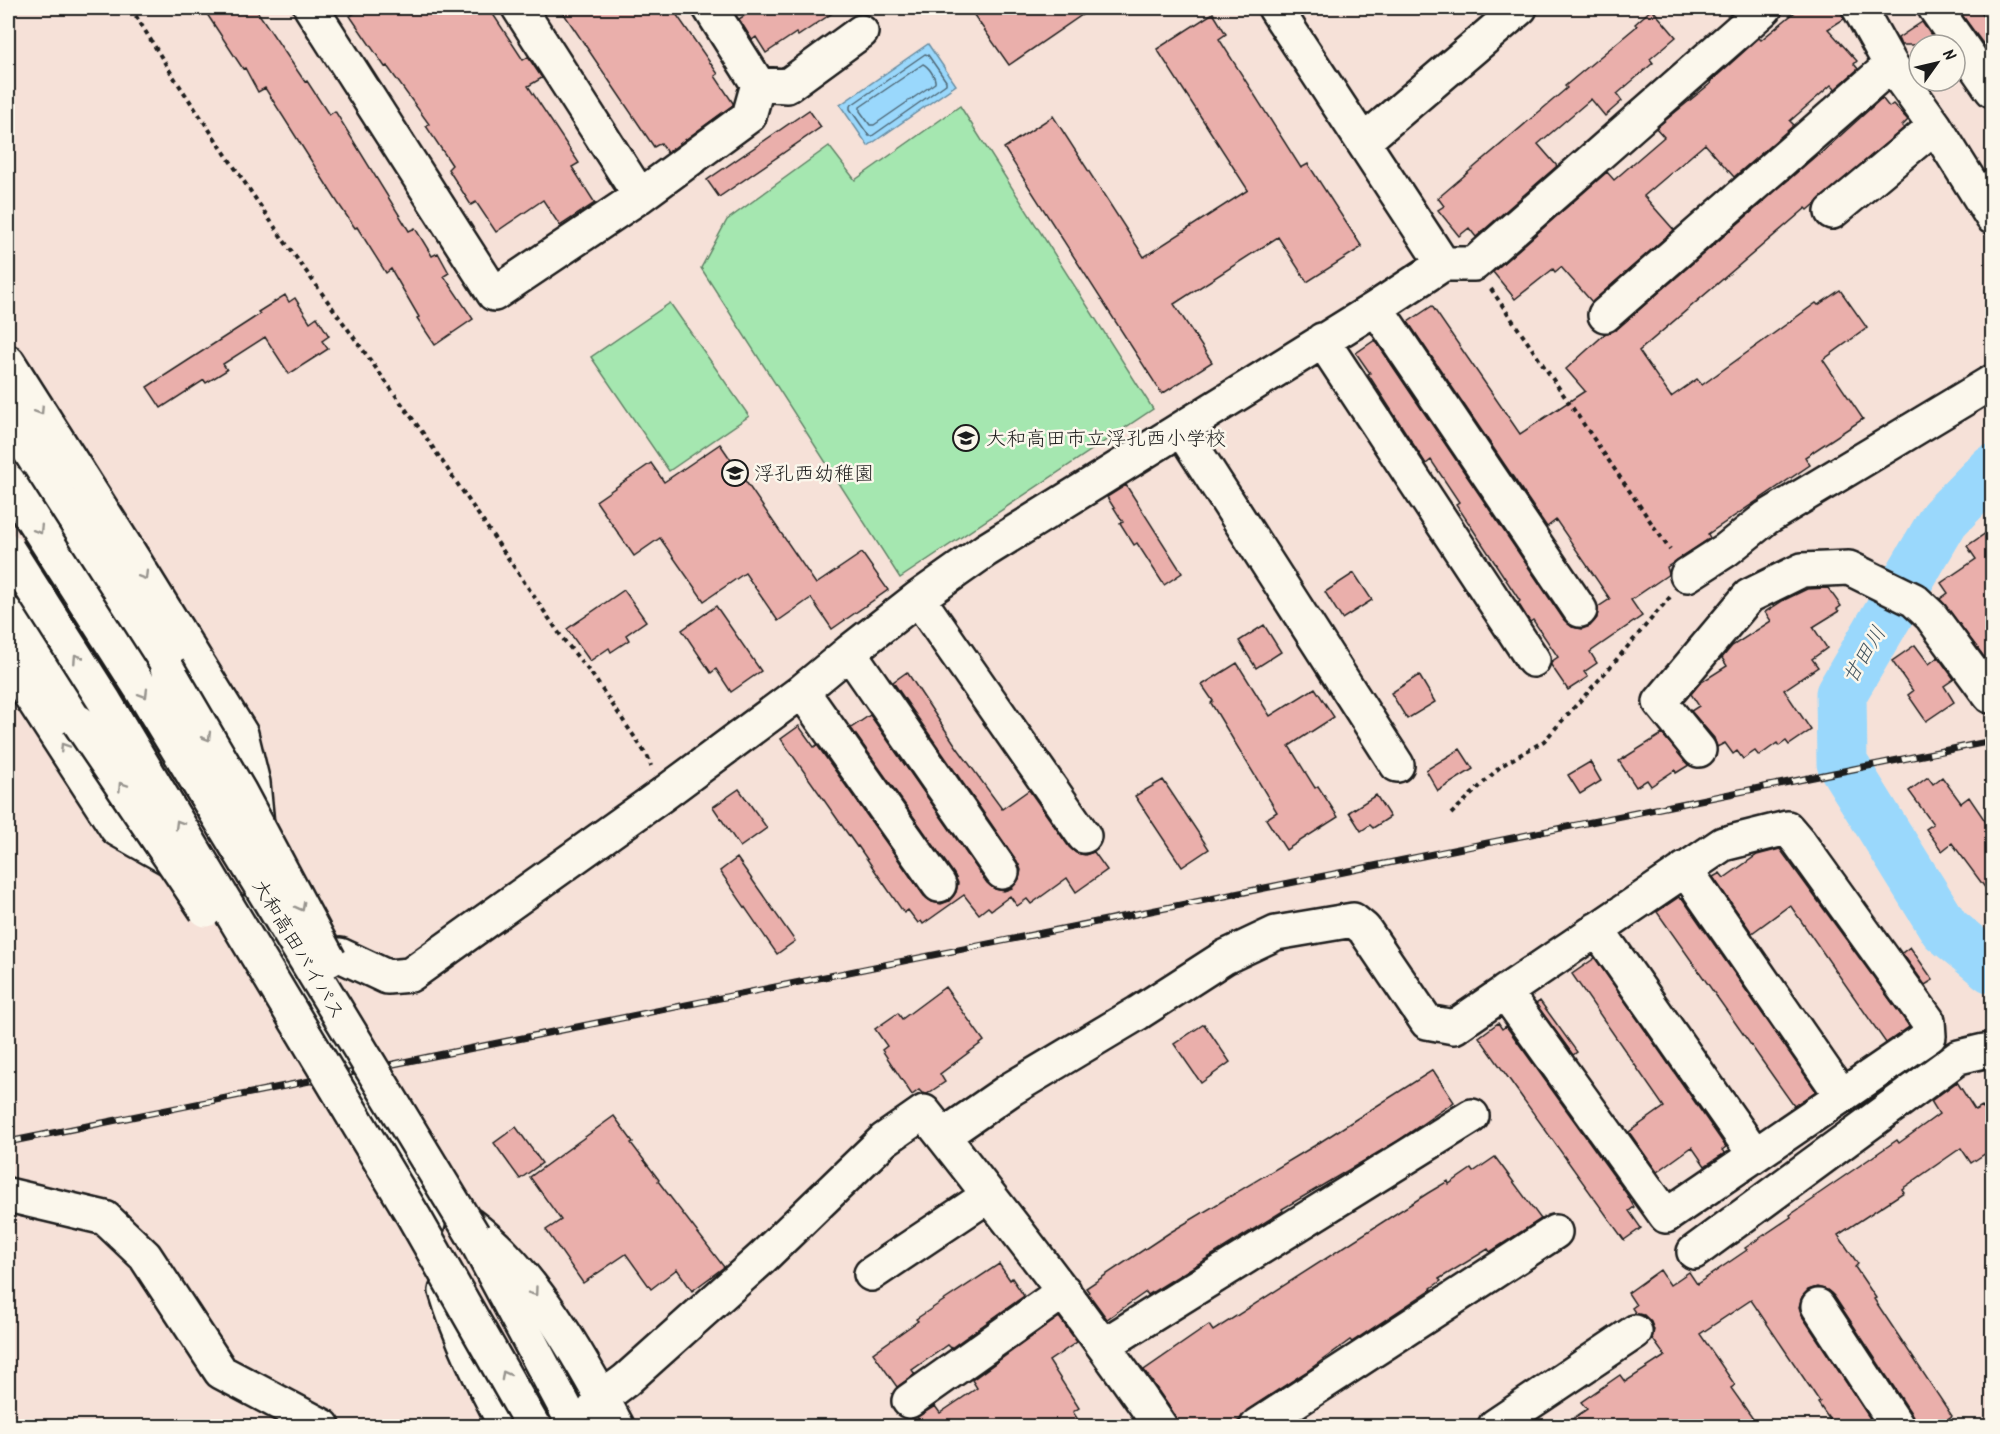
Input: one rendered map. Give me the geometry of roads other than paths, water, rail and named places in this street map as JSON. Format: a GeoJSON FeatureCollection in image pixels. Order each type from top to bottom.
{"type":"FeatureCollection","features":[{"type":"Feature","properties":{"kind":"main road"},"geometry":{"type":"LineString","coordinates":[[311,8],[494,294],[640,196],[749,116],[758,84],[710,8]]}},
{"type":"Feature","properties":{"kind":"main road"},"geometry":{"type":"LineString","coordinates":[[519,8],[640,196]]}},
{"type":"Feature","properties":{"kind":"main road"},"geometry":{"type":"LineString","coordinates":[[1275,8],[1362,142],[1458,264]]}},
{"type":"Feature","properties":{"kind":"main road"},"geometry":{"type":"LineString","coordinates":[[1362,142],[1520,8]]}},
{"type":"Feature","properties":{"kind":"main road"},"geometry":{"type":"LineString","coordinates":[[297,974],[316,960],[340,955],[387,977],[410,975],[662,795],[802,691],[918,598],[986,550],[1322,340],[1458,264],[1765,8]]}},
{"type":"Feature","properties":{"kind":"main road"},"geometry":{"type":"LineString","coordinates":[[1859,8],[1891,65],[1935,126],[1992,217]]}},
{"type":"Feature","properties":{"kind":"main road"},"geometry":{"type":"LineString","coordinates":[[1935,8],[1992,90]]}},
{"type":"Feature","properties":{"kind":"main road"},"geometry":{"type":"LineString","coordinates":[[758,84],[787,86],[861,32]]}},
{"type":"Feature","properties":{"kind":"main road"},"geometry":{"type":"LineString","coordinates":[[1605,315],[1891,65]]}},
{"type":"Feature","properties":{"kind":"main road"},"geometry":{"type":"LineString","coordinates":[[1832,212],[1935,126]]}},
{"type":"Feature","properties":{"kind":"main road"},"geometry":{"type":"LineString","coordinates":[[1376,308],[1580,610]]}},
{"type":"Feature","properties":{"kind":"main road"},"geometry":{"type":"LineString","coordinates":[[1322,340],[1533,660]]}},
{"type":"Feature","properties":{"kind":"main road"},"geometry":{"type":"LineString","coordinates":[[8,362],[241,734],[253,783],[258,839],[270,892],[297,974],[404,1163],[424,1207],[453,1316],[506,1426]]}},
{"type":"Feature","properties":{"kind":"main road"},"geometry":{"type":"LineString","coordinates":[[1688,575],[1726,550],[1766,518],[1992,382]]}},
{"type":"Feature","properties":{"kind":"main road"},"geometry":{"type":"LineString","coordinates":[[8,417],[166,668],[239,791],[473,1235]]}},
{"type":"Feature","properties":{"kind":"main road"},"geometry":{"type":"LineString","coordinates":[[1180,429],[1397,765]]}},
{"type":"Feature","properties":{"kind":"main road","name":"大和高田バイパス"},"geometry":{"type":"LineString","coordinates":[[8,481],[146,697],[473,1235],[575,1426]]}},
{"type":"Feature","properties":{"kind":"main road","name":"大和高田バイパス"},"geometry":{"type":"LineString","coordinates":[[8,550],[111,712],[414,1217],[533,1426]]}},
{"type":"Feature","properties":{"kind":"main road"},"geometry":{"type":"LineString","coordinates":[[1699,750],[1660,702],[1749,596],[1802,570],[1849,568],[1914,600],[1931,616],[1992,696]]}},
{"type":"Feature","properties":{"kind":"main road"},"geometry":{"type":"LineString","coordinates":[[918,598],[1084,836]]}},
{"type":"Feature","properties":{"kind":"main road"},"geometry":{"type":"LineString","coordinates":[[8,614],[414,1217]]}},
{"type":"Feature","properties":{"kind":"main road"},"geometry":{"type":"LineString","coordinates":[[849,652],[1002,872]]}},
{"type":"Feature","properties":{"kind":"main road"},"geometry":{"type":"LineString","coordinates":[[8,661],[117,829],[203,876],[297,974]]}},
{"type":"Feature","properties":{"kind":"main road"},"geometry":{"type":"LineString","coordinates":[[802,691],[939,885]]}},
{"type":"Feature","properties":{"kind":"main road"},"geometry":{"type":"LineString","coordinates":[[943,1136],[1011,1089],[1138,1013],[1225,957],[1276,933],[1353,920],[1364,929],[1427,1022],[1454,1027],[1505,992],[1597,929],[1685,869],[1723,844],[1787,828],[1928,1020],[1929,1036],[1666,1216],[1505,992]]}},
{"type":"Feature","properties":{"kind":"main road"},"geometry":{"type":"LineString","coordinates":[[1685,869],[1842,1096]]}},
{"type":"Feature","properties":{"kind":"main road"},"geometry":{"type":"LineString","coordinates":[[1597,929],[1755,1155]]}},
{"type":"Feature","properties":{"kind":"main road"},"geometry":{"type":"LineString","coordinates":[[1694,1252],[1959,1057],[1990,1052]]}},
{"type":"Feature","properties":{"kind":"main road"},"geometry":{"type":"LineString","coordinates":[[582,1426],[602,1398],[626,1380],[761,1258],[884,1140],[924,1112],[1064,1291],[1160,1426]]}},
{"type":"Feature","properties":{"kind":"main road"},"geometry":{"type":"LineString","coordinates":[[1104,1345],[1472,1116]]}},
{"type":"Feature","properties":{"kind":"main road"},"geometry":{"type":"LineString","coordinates":[[404,1163],[435,1199],[484,1236],[520,1275],[576,1350],[617,1426]]}},
{"type":"Feature","properties":{"kind":"main road"},"geometry":{"type":"LineString","coordinates":[[871,1274],[988,1194]]}},
{"type":"Feature","properties":{"kind":"main road"},"geometry":{"type":"LineString","coordinates":[[8,1195],[105,1218],[145,1256],[221,1372],[323,1426]]}},
{"type":"Feature","properties":{"kind":"main road"},"geometry":{"type":"LineString","coordinates":[[1257,1426],[1556,1232]]}},
{"type":"Feature","properties":{"kind":"main road"},"geometry":{"type":"LineString","coordinates":[[909,1401],[1064,1291]]}},
{"type":"Feature","properties":{"kind":"main road"},"geometry":{"type":"LineString","coordinates":[[1818,1306],[1897,1426]]}},
{"type":"Feature","properties":{"kind":"main road"},"geometry":{"type":"LineString","coordinates":[[1495,1426],[1635,1332]]}},
{"type":"Feature","properties":{"kind":"water"},"geometry":{"type":"Polygon","coordinates":[[[928,44],[956,85],[868,146],[840,105],[928,44]]]}},
{"type":"Feature","properties":{"kind":"waterway","name":"甘田川"},"geometry":{"type":"LineString","coordinates":[[1992,470],[1944,519],[1841,694],[1842,763],[1945,929],[1992,968]]}},
{"type":"Feature","properties":{"kind":"railway"},"geometry":{"type":"LineString","coordinates":[[8,1142],[1992,741]]}},
{"type":"Feature","properties":{"kind":"place","name":"大和高田市立浮孔西小学校"},"geometry":{"type":"Point","coordinates":[966,438]}},
{"type":"Feature","properties":{"kind":"place","name":"浮孔西幼稚園"},"geometry":{"type":"Point","coordinates":[735,473]}}]}
